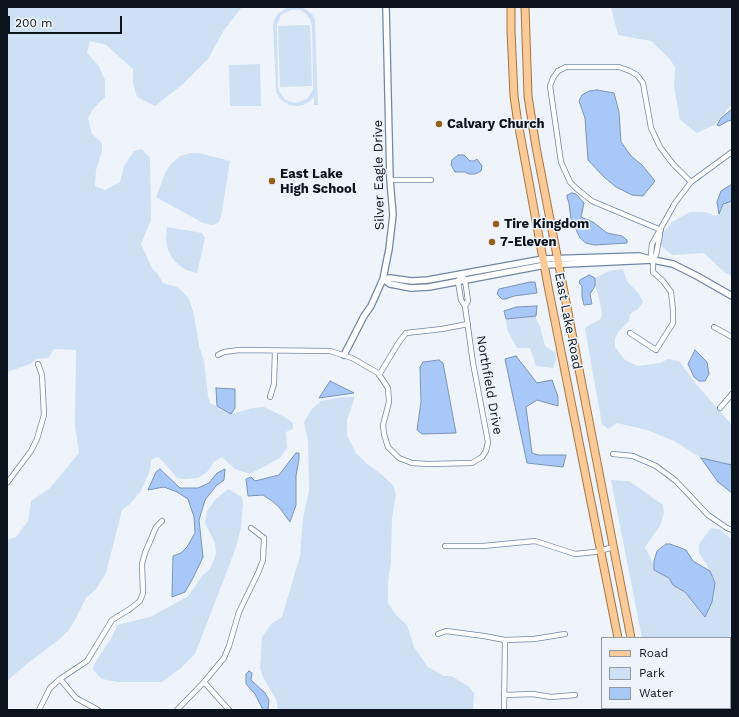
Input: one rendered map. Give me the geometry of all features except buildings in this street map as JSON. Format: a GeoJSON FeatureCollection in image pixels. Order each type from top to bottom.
{"type":"FeatureCollection","features":[{"type":"Feature","properties":{"kind":"main road","name":"East Lake Road"},"geometry":{"type":"LineString","coordinates":[[511,7],[514,96],[544,262],[618,637]]}},
{"type":"Feature","properties":{"kind":"main road","name":"East Lake Road"},"geometry":{"type":"LineString","coordinates":[[525,7],[528,96],[532,122],[631,637]]}},
{"type":"Feature","properties":{"kind":"street","name":"Silver Eagle Drive"},"geometry":{"type":"LineString","coordinates":[[344,355],[364,316],[371,306],[383,279],[389,249],[393,215],[390,180],[386,7]]}},
{"type":"Feature","properties":{"kind":"street"},"geometry":{"type":"LineString","coordinates":[[661,230],[592,202],[570,182],[561,162],[550,86],[558,71],[566,67],[619,67],[637,75],[643,83],[651,128],[660,147],[673,164],[692,182]]}},
{"type":"Feature","properties":{"kind":"street"},"geometry":{"type":"LineString","coordinates":[[630,333],[656,350],[673,323],[674,310],[671,292],[663,281],[653,272],[653,260],[651,254],[652,244],[675,203],[692,182],[732,152]]}},
{"type":"Feature","properties":{"kind":"street"},"geometry":{"type":"LineString","coordinates":[[390,180],[431,180]]}},
{"type":"Feature","properties":{"kind":"street"},"geometry":{"type":"LineString","coordinates":[[383,279],[390,278],[412,281],[428,280],[544,262],[639,256],[673,264],[732,296]]}},
{"type":"Feature","properties":{"kind":"street"},"geometry":{"type":"LineString","coordinates":[[383,279],[390,284],[411,288],[429,288],[544,262]]}},
{"type":"Feature","properties":{"kind":"street"},"geometry":{"type":"LineString","coordinates":[[461,274],[461,281]]}},
{"type":"Feature","properties":{"kind":"street","name":"Northfield Drive"},"geometry":{"type":"LineString","coordinates":[[218,355],[224,352],[238,350],[330,351],[352,358],[379,375],[388,388],[390,402],[383,425],[384,434],[388,447],[399,458],[412,462],[442,464],[472,463],[482,457],[486,451],[488,442],[473,363],[466,306],[461,300],[461,281]]}},
{"type":"Feature","properties":{"kind":"street"},"geometry":{"type":"LineString","coordinates":[[379,375],[406,333],[442,329],[468,324]]}},
{"type":"Feature","properties":{"kind":"street"},"geometry":{"type":"LineString","coordinates":[[714,327],[732,337]]}},
{"type":"Feature","properties":{"kind":"street"},"geometry":{"type":"LineString","coordinates":[[270,397],[274,384],[275,351]]}},
{"type":"Feature","properties":{"kind":"street"},"geometry":{"type":"LineString","coordinates":[[7,483],[31,451],[37,439],[44,415],[42,375],[38,364]]}},
{"type":"Feature","properties":{"kind":"street"},"geometry":{"type":"LineString","coordinates":[[720,408],[732,394]]}},
{"type":"Feature","properties":{"kind":"street"},"geometry":{"type":"LineString","coordinates":[[613,454],[633,456],[648,461],[656,466],[676,480],[708,515],[732,530]]}},
{"type":"Feature","properties":{"kind":"street"},"geometry":{"type":"LineString","coordinates":[[39,710],[50,688],[60,679],[87,661],[112,620],[140,601],[144,593],[142,564],[145,553],[156,527],[162,521]]}},
{"type":"Feature","properties":{"kind":"street"},"geometry":{"type":"LineString","coordinates":[[177,710],[204,682],[224,658],[230,646],[239,612],[258,573],[262,560],[264,538],[251,528]]}},
{"type":"Feature","properties":{"kind":"street"},"geometry":{"type":"LineString","coordinates":[[445,546],[483,546],[535,541],[575,554],[595,552],[614,547]]}},
{"type":"Feature","properties":{"kind":"street"},"geometry":{"type":"LineString","coordinates":[[438,634],[446,631],[505,640],[534,639],[565,634]]}},
{"type":"Feature","properties":{"kind":"street"},"geometry":{"type":"LineString","coordinates":[[504,710],[505,640]]}},
{"type":"Feature","properties":{"kind":"street"},"geometry":{"type":"LineString","coordinates":[[60,679],[76,698],[98,710]]}},
{"type":"Feature","properties":{"kind":"street"},"geometry":{"type":"LineString","coordinates":[[204,682],[229,710]]}},
{"type":"Feature","properties":{"kind":"street"},"geometry":{"type":"LineString","coordinates":[[504,695],[575,695]]}},
{"type":"Feature","properties":{"kind":"green space"},"geometry":{"type":"Polygon","coordinates":[[[7,7],[242,7],[224,30],[208,59],[183,84],[155,106],[137,97],[133,83],[133,69],[106,45],[90,41],[87,53],[99,66],[105,80],[105,97],[93,109],[88,118],[92,134],[102,143],[102,151],[96,170],[95,186],[105,190],[120,182],[124,166],[134,151],[142,149],[150,158],[151,220],[141,244],[153,270],[157,273],[163,283],[177,287],[188,297],[194,314],[199,346],[204,361],[210,403],[231,414],[253,408],[264,407],[285,417],[293,423],[293,429],[286,432],[287,448],[280,458],[250,474],[235,469],[222,457],[214,462],[208,471],[198,478],[177,478],[162,460],[157,457],[151,460],[150,470],[141,491],[131,503],[122,510],[106,573],[96,589],[86,598],[68,631],[7,681],[7,540],[16,537],[28,521],[31,501],[50,488],[79,453],[75,426],[76,350],[54,349],[48,358],[37,359],[30,364],[7,372],[7,7]]]}},
{"type":"Feature","properties":{"kind":"green space"},"geometry":{"type":"Polygon","coordinates":[[[288,7],[304,8],[312,14],[315,20],[318,105],[314,105],[314,97],[303,105],[290,105],[281,100],[276,92],[273,25],[275,18],[279,13],[288,7]],[[291,10],[281,15],[277,25],[279,91],[288,101],[296,103],[307,99],[313,90],[312,27],[310,19],[300,10],[291,10]]]}},
{"type":"Feature","properties":{"kind":"green space"},"geometry":{"type":"Polygon","coordinates":[[[611,7],[732,7],[732,106],[730,106],[714,125],[697,133],[680,120],[674,87],[675,67],[669,58],[651,41],[618,35],[611,7]]]}},
{"type":"Feature","properties":{"kind":"green space"},"geometry":{"type":"Polygon","coordinates":[[[310,25],[312,86],[280,87],[278,26],[310,25]]]}},
{"type":"Feature","properties":{"kind":"green space"},"geometry":{"type":"Polygon","coordinates":[[[260,64],[261,106],[230,106],[229,65],[260,64]]]}},
{"type":"Feature","properties":{"kind":"green space"},"geometry":{"type":"Polygon","coordinates":[[[191,153],[199,153],[230,161],[221,217],[218,223],[212,225],[203,223],[156,197],[166,171],[171,164],[180,156],[191,153]]]}},
{"type":"Feature","properties":{"kind":"green space"},"geometry":{"type":"Polygon","coordinates":[[[732,201],[732,276],[724,272],[704,253],[672,255],[660,245],[662,234],[672,222],[690,212],[705,212],[716,216],[723,204],[732,201]]]}},
{"type":"Feature","properties":{"kind":"green space"},"geometry":{"type":"Polygon","coordinates":[[[167,227],[202,233],[205,238],[197,273],[186,270],[172,258],[168,250],[166,240],[167,227]]]}},
{"type":"Feature","properties":{"kind":"green space"},"geometry":{"type":"Polygon","coordinates":[[[623,269],[627,281],[639,294],[643,302],[638,309],[630,314],[629,321],[619,331],[615,338],[615,347],[625,360],[638,366],[660,363],[668,359],[679,361],[696,384],[732,425],[732,465],[701,458],[674,441],[647,430],[617,423],[608,429],[602,424],[585,329],[589,325],[600,320],[602,314],[595,285],[595,278],[609,271],[623,269]]]}},
{"type":"Feature","properties":{"kind":"green space"},"geometry":{"type":"Polygon","coordinates":[[[536,316],[545,346],[556,353],[556,360],[553,368],[536,366],[530,348],[517,348],[507,330],[506,319],[536,316]]]}},
{"type":"Feature","properties":{"kind":"green space"},"geometry":{"type":"Polygon","coordinates":[[[342,397],[355,397],[347,420],[347,435],[356,453],[393,485],[396,494],[392,518],[388,603],[396,615],[407,625],[414,647],[428,667],[444,676],[451,676],[468,686],[474,693],[473,710],[278,710],[276,699],[264,679],[260,668],[262,637],[271,624],[282,617],[300,556],[303,518],[309,491],[308,441],[304,422],[312,409],[321,401],[342,397]]]}},
{"type":"Feature","properties":{"kind":"green space"},"geometry":{"type":"Polygon","coordinates":[[[611,480],[629,481],[663,505],[664,513],[660,526],[645,547],[654,565],[654,570],[669,578],[673,585],[685,592],[695,603],[701,614],[715,583],[707,565],[699,553],[699,544],[711,528],[720,529],[732,540],[732,677],[731,637],[642,637],[611,480]]]}},
{"type":"Feature","properties":{"kind":"green space"},"geometry":{"type":"Polygon","coordinates":[[[228,489],[242,497],[243,504],[241,528],[235,550],[195,654],[181,668],[162,682],[117,682],[102,679],[93,670],[94,664],[112,637],[117,625],[150,617],[187,597],[202,576],[210,569],[216,554],[215,543],[205,523],[207,511],[216,499],[228,489]]]}},
{"type":"Feature","properties":{"kind":"water"},"geometry":{"type":"Polygon","coordinates":[[[597,90],[614,93],[619,112],[621,142],[631,156],[642,165],[655,181],[643,196],[632,195],[616,187],[588,160],[585,118],[579,101],[582,95],[589,91],[597,90]]]}},
{"type":"Feature","properties":{"kind":"water"},"geometry":{"type":"Polygon","coordinates":[[[732,109],[732,120],[719,126],[717,125],[721,118],[732,109]]]}},
{"type":"Feature","properties":{"kind":"water"},"geometry":{"type":"Polygon","coordinates":[[[458,155],[464,155],[470,161],[477,159],[482,166],[481,171],[475,174],[455,172],[451,165],[452,160],[458,155]]]}},
{"type":"Feature","properties":{"kind":"water"},"geometry":{"type":"Polygon","coordinates":[[[732,184],[732,201],[723,204],[719,214],[717,202],[721,191],[732,184]]]}},
{"type":"Feature","properties":{"kind":"water"},"geometry":{"type":"Polygon","coordinates":[[[572,193],[576,194],[584,203],[581,217],[593,222],[607,233],[622,236],[627,240],[627,243],[594,245],[586,243],[580,238],[571,219],[567,197],[567,195],[572,193]]]}},
{"type":"Feature","properties":{"kind":"water"},"geometry":{"type":"Polygon","coordinates":[[[589,275],[595,278],[595,286],[590,294],[592,304],[584,305],[582,286],[579,283],[580,280],[589,275]]]}},
{"type":"Feature","properties":{"kind":"water"},"geometry":{"type":"Polygon","coordinates":[[[535,282],[537,293],[514,296],[506,299],[502,299],[497,294],[499,289],[535,282]]]}},
{"type":"Feature","properties":{"kind":"water"},"geometry":{"type":"Polygon","coordinates":[[[537,306],[536,316],[506,319],[504,311],[516,307],[537,306]]]}},
{"type":"Feature","properties":{"kind":"water"},"geometry":{"type":"Polygon","coordinates":[[[695,350],[707,362],[709,374],[705,381],[699,381],[694,377],[688,364],[695,350]]]}},
{"type":"Feature","properties":{"kind":"water"},"geometry":{"type":"Polygon","coordinates":[[[516,356],[537,383],[552,380],[558,397],[558,406],[537,400],[526,407],[532,453],[538,455],[566,455],[563,467],[527,463],[505,359],[516,356]]]}},
{"type":"Feature","properties":{"kind":"water"},"geometry":{"type":"Polygon","coordinates":[[[439,360],[443,363],[456,433],[422,434],[417,430],[421,402],[420,367],[423,362],[439,360]]]}},
{"type":"Feature","properties":{"kind":"water"},"geometry":{"type":"Polygon","coordinates":[[[330,381],[354,393],[319,398],[330,381]]]}},
{"type":"Feature","properties":{"kind":"water"},"geometry":{"type":"Polygon","coordinates":[[[216,388],[235,389],[235,408],[231,414],[217,406],[216,388]]]}},
{"type":"Feature","properties":{"kind":"water"},"geometry":{"type":"Polygon","coordinates":[[[296,453],[299,453],[299,459],[296,476],[296,505],[290,522],[279,507],[263,495],[248,496],[246,479],[251,477],[255,481],[279,475],[296,453]]]}},
{"type":"Feature","properties":{"kind":"water"},"geometry":{"type":"Polygon","coordinates":[[[701,458],[732,465],[732,493],[718,482],[701,458]]]}},
{"type":"Feature","properties":{"kind":"water"},"geometry":{"type":"Polygon","coordinates":[[[160,469],[180,488],[198,488],[209,483],[217,473],[225,469],[224,480],[216,486],[205,500],[199,520],[203,557],[185,592],[172,597],[173,556],[181,553],[187,547],[195,533],[194,517],[188,499],[177,492],[164,487],[148,490],[156,472],[160,469]]]}},
{"type":"Feature","properties":{"kind":"water"},"geometry":{"type":"Polygon","coordinates":[[[666,544],[686,550],[693,561],[710,571],[715,583],[712,602],[705,617],[685,592],[673,585],[669,578],[654,570],[654,561],[657,551],[666,544]]]}},
{"type":"Feature","properties":{"kind":"water"},"geometry":{"type":"Polygon","coordinates":[[[249,671],[252,673],[251,680],[265,693],[269,700],[268,710],[263,710],[255,694],[246,684],[246,674],[249,671]]]}},
{"type":"Feature","properties":{"kind":"place","name":"Calvary Church"},"geometry":{"type":"Point","coordinates":[439,124]}},
{"type":"Feature","properties":{"kind":"place","name":"East Lake High School"},"geometry":{"type":"Point","coordinates":[272,181]}},
{"type":"Feature","properties":{"kind":"place","name":"Tire Kingdom"},"geometry":{"type":"Point","coordinates":[496,224]}},
{"type":"Feature","properties":{"kind":"place","name":"7-Eleven"},"geometry":{"type":"Point","coordinates":[492,242]}}]}
